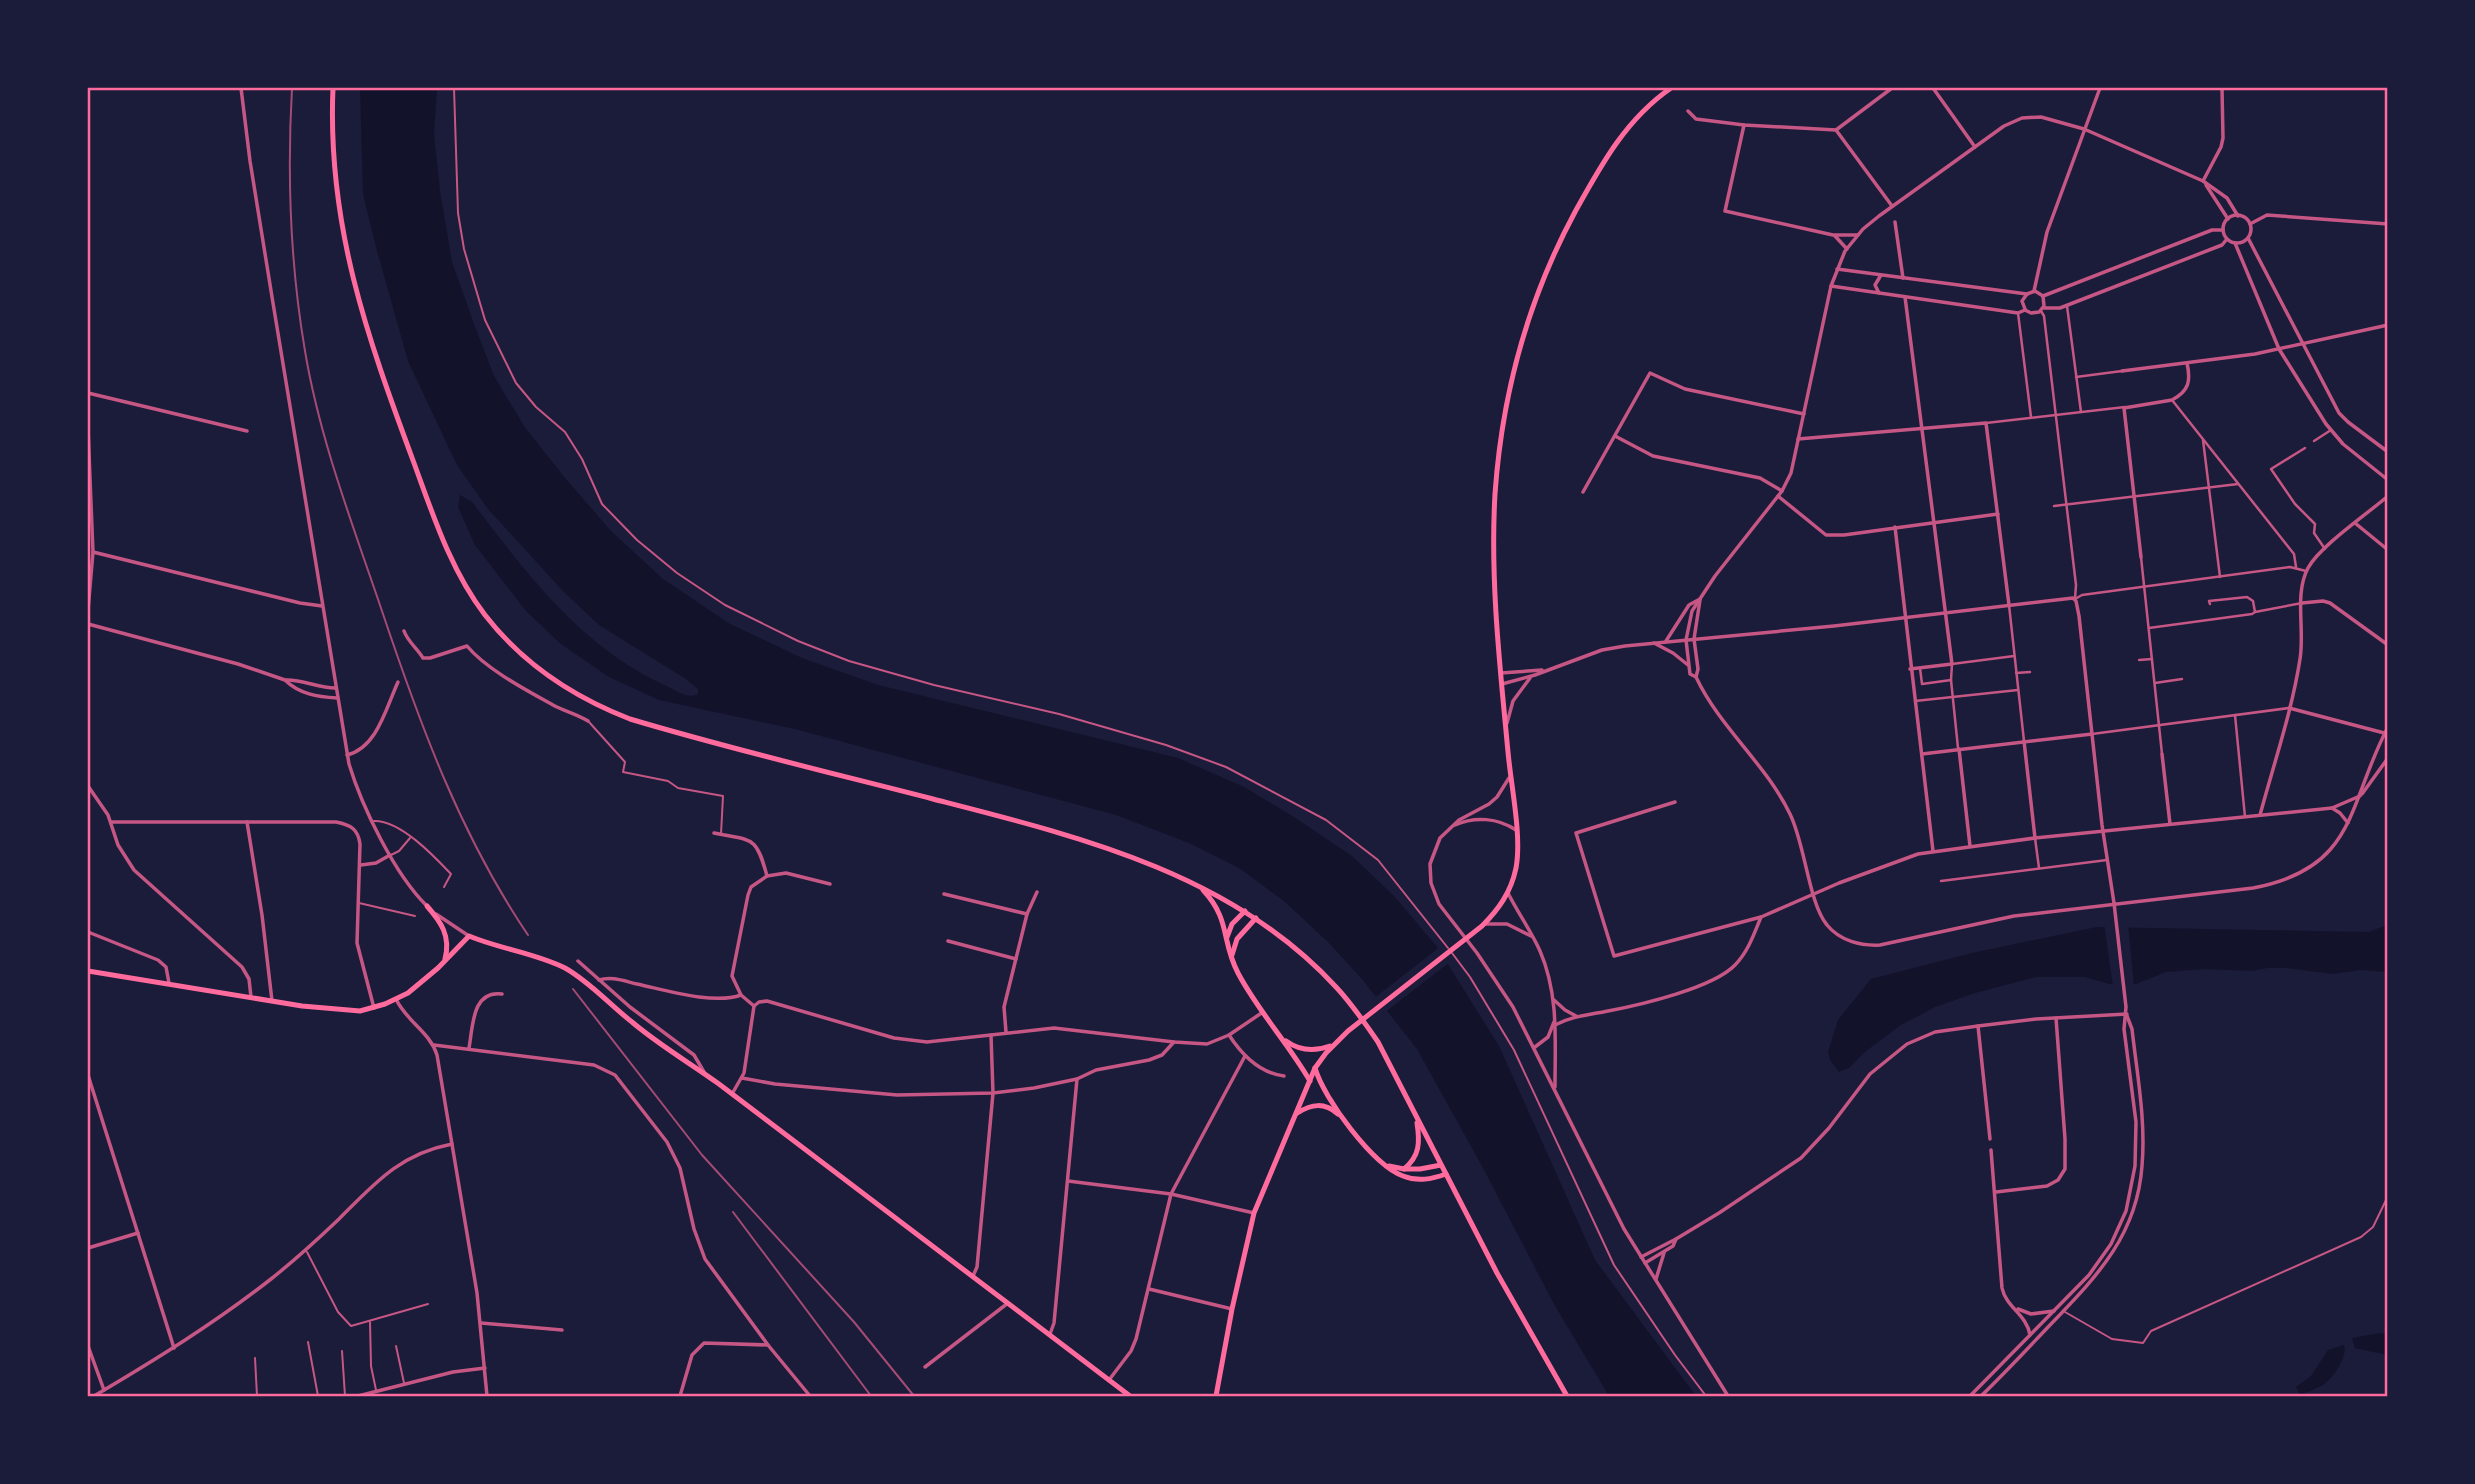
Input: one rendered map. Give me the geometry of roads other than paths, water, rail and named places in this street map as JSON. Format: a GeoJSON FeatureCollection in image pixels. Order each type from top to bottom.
{"type":"FeatureCollection","features":[{"type":"Feature","properties":{"kind":"main road"},"geometry":{"type":"LineString","coordinates":[[333,88],[333,164],[341,226],[353,282],[373,351],[430,506],[458,572],[483,613],[521,655],[575,694],[630,719],[1060,832],[1135,858],[1199,885],[1256,918],[1318,968],[1353,1007],[1378,1042],[1497,1273],[1567,1396]]}},
{"type":"Feature","properties":{"kind":"main road"},"geometry":{"type":"LineString","coordinates":[[1216,1396],[1254,1213],[1315,1068],[1348,1031],[1483,925],[1494,915],[1508,893],[1517,863],[1516,830],[1493,560],[1495,493],[1503,424],[1514,364],[1534,300],[1551,259],[1594,178],[1628,127],[1656,98],[1671,88]]}},
{"type":"Feature","properties":{"kind":"main road"},"geometry":{"type":"LineString","coordinates":[[1199,885],[1219,911],[1231,958],[1244,984],[1310,1081]]}},
{"type":"Feature","properties":{"kind":"main road"},"geometry":{"type":"LineString","coordinates":[[427,906],[445,931],[447,941],[443,963]]}},
{"type":"Feature","properties":{"kind":"main road"},"geometry":{"type":"LineString","coordinates":[[1227,939],[1229,929],[1245,911]]}},
{"type":"Feature","properties":{"kind":"main road"},"geometry":{"type":"LineString","coordinates":[[1231,958],[1237,939],[1256,918]]}},
{"type":"Feature","properties":{"kind":"main road"},"geometry":{"type":"LineString","coordinates":[[88,971],[272,1002],[355,1011],[374,1008],[397,999],[418,986],[468,936],[552,962],[582,979],[644,1032],[732,1094],[1130,1396]]}},
{"type":"Feature","properties":{"kind":"main road"},"geometry":{"type":"LineString","coordinates":[[1283,1038],[1293,1046],[1307,1050],[1333,1046]]}},
{"type":"Feature","properties":{"kind":"main road"},"geometry":{"type":"LineString","coordinates":[[1315,1068],[1323,1087],[1343,1118],[1385,1165],[1405,1177],[1418,1180],[1446,1174]]}},
{"type":"Feature","properties":{"kind":"main road"},"geometry":{"type":"LineString","coordinates":[[1297,1112],[1318,1105],[1331,1108],[1343,1118]]}},
{"type":"Feature","properties":{"kind":"main road"},"geometry":{"type":"LineString","coordinates":[[1404,1169],[1416,1157],[1419,1148],[1416,1116]]}},
{"type":"Feature","properties":{"kind":"main road"},"geometry":{"type":"LineString","coordinates":[[1385,1165],[1420,1169],[1441,1165]]}},
{"type":"Feature","properties":{"kind":"street"},"geometry":{"type":"LineString","coordinates":[[241,88],[250,161],[347,755],[358,791],[405,880],[427,906],[468,936]]}},
{"type":"Feature","properties":{"kind":"street"},"geometry":{"type":"LineString","coordinates":[[1688,111],[1696,119],[1744,125],[1836,130],[1892,88]]}},
{"type":"Feature","properties":{"kind":"street"},"geometry":{"type":"LineString","coordinates":[[1933,88],[1975,147]]}},
{"type":"Feature","properties":{"kind":"street"},"geometry":{"type":"LineString","coordinates":[[2034,291],[2047,232],[2100,88]]}},
{"type":"Feature","properties":{"kind":"street"},"geometry":{"type":"LineString","coordinates":[[2203,181],[2224,138],[2222,88]]}},
{"type":"Feature","properties":{"kind":"street"},"geometry":{"type":"LineString","coordinates":[[2388,452],[2339,413],[2305,343],[2248,238],[2250,224],[2238,216],[2227,198],[2203,181],[2084,129],[2058,120],[2028,117],[2011,121],[1892,206],[1858,234],[1847,249],[1831,286],[1791,473],[1782,491],[1692,611],[1686,640],[1690,674],[1696,677],[1722,720],[1777,789],[1788,810],[1798,832],[1817,908],[1825,924],[1836,934],[1867,946],[2014,916],[2253,888],[2285,881],[2304,872],[2328,853],[2348,823],[2388,727]]}},
{"type":"Feature","properties":{"kind":"street"},"geometry":{"type":"LineString","coordinates":[[1744,125],[1725,211],[1833,235],[1858,234]]}},
{"type":"Feature","properties":{"kind":"street"},"geometry":{"type":"LineString","coordinates":[[1836,130],[1892,206]]}},
{"type":"Feature","properties":{"kind":"street"},"geometry":{"type":"LineString","coordinates":[[2203,181],[2212,190],[2228,219]]}},
{"type":"Feature","properties":{"kind":"street"},"geometry":{"type":"LineString","coordinates":[[2250,224],[2267,215],[2388,224]]}},
{"type":"Feature","properties":{"kind":"street"},"geometry":{"type":"LineString","coordinates":[[2238,216],[2228,219],[2223,229],[2227,239],[2235,243],[2248,238]]}},
{"type":"Feature","properties":{"kind":"street"},"geometry":{"type":"LineString","coordinates":[[1895,222],[1903,278]]}},
{"type":"Feature","properties":{"kind":"street"},"geometry":{"type":"LineString","coordinates":[[2043,296],[2216,229],[2223,229]]}},
{"type":"Feature","properties":{"kind":"street"},"geometry":{"type":"LineString","coordinates":[[1833,235],[1847,249]]}},
{"type":"Feature","properties":{"kind":"street"},"geometry":{"type":"LineString","coordinates":[[2027,294],[2022,301],[2025,310],[2033,314],[2042,309],[2052,310],[2067,306],[2222,245],[2227,239]]}},
{"type":"Feature","properties":{"kind":"street"},"geometry":{"type":"LineString","coordinates":[[2235,243],[2279,349],[2331,430],[2343,444],[2388,480]]}},
{"type":"Feature","properties":{"kind":"street"},"geometry":{"type":"LineString","coordinates":[[1837,269],[2027,294],[2034,291]]}},
{"type":"Feature","properties":{"kind":"street"},"geometry":{"type":"LineString","coordinates":[[1879,293],[1876,281],[1881,275]]}},
{"type":"Feature","properties":{"kind":"street"},"geometry":{"type":"LineString","coordinates":[[1831,286],[2018,313],[2025,310]]}},
{"type":"Feature","properties":{"kind":"street"},"geometry":{"type":"LineString","coordinates":[[2034,291],[2043,296]]}},
{"type":"Feature","properties":{"kind":"street"},"geometry":{"type":"LineString","coordinates":[[1981,1396],[2109,1260],[2126,1230],[2139,1192],[2143,1167],[2143,1122],[2103,831],[2075,599],[2077,590],[2067,504],[2042,309],[2043,296]]}},
{"type":"Feature","properties":{"kind":"street"},"geometry":{"type":"LineString","coordinates":[[1905,297],[1947,612],[1951,680],[1970,846]]}},
{"type":"Feature","properties":{"kind":"street"},"geometry":{"type":"LineString","coordinates":[[2067,306],[2081,412]]}},
{"type":"Feature","properties":{"kind":"street"},"geometry":{"type":"LineString","coordinates":[[2018,313],[2031,417]]}},
{"type":"Feature","properties":{"kind":"street"},"geometry":{"type":"LineString","coordinates":[[2076,377],[2279,349],[2388,325]]}},
{"type":"Feature","properties":{"kind":"street"},"geometry":{"type":"LineString","coordinates":[[1798,439],[1986,423],[2172,400],[2185,391],[2189,383],[2188,363]]}},
{"type":"Feature","properties":{"kind":"street"},"geometry":{"type":"LineString","coordinates":[[1583,492],[1650,373],[1685,389],[1804,414]]}},
{"type":"Feature","properties":{"kind":"street"},"geometry":{"type":"LineString","coordinates":[[88,393],[247,431]]}},
{"type":"Feature","properties":{"kind":"street"},"geometry":{"type":"LineString","coordinates":[[2172,400],[2294,554],[2296,568]]}},
{"type":"Feature","properties":{"kind":"street"},"geometry":{"type":"LineString","coordinates":[[2125,407],[2170,824]]}},
{"type":"Feature","properties":{"kind":"street"},"geometry":{"type":"LineString","coordinates":[[1986,423],[2039,868]]}},
{"type":"Feature","properties":{"kind":"street"},"geometry":{"type":"LineString","coordinates":[[88,428],[90,531],[93,552],[88,610]]}},
{"type":"Feature","properties":{"kind":"street"},"geometry":{"type":"LineString","coordinates":[[2314,441],[2331,430]]}},
{"type":"Feature","properties":{"kind":"street"},"geometry":{"type":"LineString","coordinates":[[1615,436],[1647,454],[1759,478],[1782,491]]}},
{"type":"Feature","properties":{"kind":"street"},"geometry":{"type":"LineString","coordinates":[[2203,440],[2224,583]]}},
{"type":"Feature","properties":{"kind":"street"},"geometry":{"type":"LineString","coordinates":[[2305,448],[2271,468],[2295,504],[2315,524],[2314,533],[2325,549]]}},
{"type":"Feature","properties":{"kind":"street"},"geometry":{"type":"LineString","coordinates":[[2054,506],[2238,484]]}},
{"type":"Feature","properties":{"kind":"street"},"geometry":{"type":"LineString","coordinates":[[1778,496],[1826,535],[1844,535],[1998,514]]}},
{"type":"Feature","properties":{"kind":"street"},"geometry":{"type":"LineString","coordinates":[[2260,815],[2301,656],[2302,586],[2306,571],[2325,549],[2388,496]]}},
{"type":"Feature","properties":{"kind":"street"},"geometry":{"type":"LineString","coordinates":[[2355,523],[2388,550]]}},
{"type":"Feature","properties":{"kind":"street"},"geometry":{"type":"LineString","coordinates":[[1895,527],[1933,851]]}},
{"type":"Feature","properties":{"kind":"street"},"geometry":{"type":"LineString","coordinates":[[93,552],[300,603],[322,606]]}},
{"type":"Feature","properties":{"kind":"street"},"geometry":{"type":"LineString","coordinates":[[2075,599],[2080,595],[2146,586],[2296,568],[2306,571]]}},
{"type":"Feature","properties":{"kind":"street"},"geometry":{"type":"LineString","coordinates":[[1502,684],[1530,677],[1602,650],[1652,642],[1834,626],[2068,597],[2075,599]]}},
{"type":"Feature","properties":{"kind":"street"},"geometry":{"type":"LineString","coordinates":[[2210,604],[2209,601],[2226,598],[2251,598],[2255,612]]}},
{"type":"Feature","properties":{"kind":"street"},"geometry":{"type":"LineString","coordinates":[[1696,677],[1698,669],[1694,639],[1700,599]]}},
{"type":"Feature","properties":{"kind":"street"},"geometry":{"type":"LineString","coordinates":[[1666,641],[1689,605],[1700,599]]}},
{"type":"Feature","properties":{"kind":"street"},"geometry":{"type":"LineString","coordinates":[[2149,628],[2323,601],[2330,603],[2388,645]]}},
{"type":"Feature","properties":{"kind":"street"},"geometry":{"type":"LineString","coordinates":[[88,624],[263,671],[316,697],[337,698]]}},
{"type":"Feature","properties":{"kind":"street"},"geometry":{"type":"LineString","coordinates":[[404,631],[408,641],[417,647],[423,659],[467,646],[475,656],[554,706],[588,721]]}},
{"type":"Feature","properties":{"kind":"street"},"geometry":{"type":"LineString","coordinates":[[1652,642],[1673,653],[1689,666]]}},
{"type":"Feature","properties":{"kind":"street"},"geometry":{"type":"LineString","coordinates":[[1910,669],[2014,656]]}},
{"type":"Feature","properties":{"kind":"street"},"geometry":{"type":"LineString","coordinates":[[2139,660],[2152,659]]}},
{"type":"Feature","properties":{"kind":"street"},"geometry":{"type":"LineString","coordinates":[[1920,667],[1922,684],[1951,680]]}},
{"type":"Feature","properties":{"kind":"street"},"geometry":{"type":"LineString","coordinates":[[1501,673],[1544,670]]}},
{"type":"Feature","properties":{"kind":"street"},"geometry":{"type":"LineString","coordinates":[[2016,673],[2030,672]]}},
{"type":"Feature","properties":{"kind":"street"},"geometry":{"type":"LineString","coordinates":[[1506,728],[1513,701],[1530,677]]}},
{"type":"Feature","properties":{"kind":"street"},"geometry":{"type":"LineString","coordinates":[[285,680],[293,679],[321,688],[336,688]]}},
{"type":"Feature","properties":{"kind":"street"},"geometry":{"type":"LineString","coordinates":[[2155,682],[2182,679]]}},
{"type":"Feature","properties":{"kind":"street"},"geometry":{"type":"LineString","coordinates":[[347,755],[358,752],[370,741],[398,682]]}},
{"type":"Feature","properties":{"kind":"street"},"geometry":{"type":"LineString","coordinates":[[1916,701],[2018,690]]}},
{"type":"Feature","properties":{"kind":"street"},"geometry":{"type":"LineString","coordinates":[[1922,754],[2289,708],[2386,734]]}},
{"type":"Feature","properties":{"kind":"street"},"geometry":{"type":"LineString","coordinates":[[2235,715],[2245,817]]}},
{"type":"Feature","properties":{"kind":"street"},"geometry":{"type":"LineString","coordinates":[[1675,802],[1576,833],[1614,956],[1761,918],[1814,893],[1896,861],[1933,851],[2332,808],[2361,795],[2388,758]]}},
{"type":"Feature","properties":{"kind":"street"},"geometry":{"type":"LineString","coordinates":[[1510,776],[1489,804],[1450,827],[1434,850],[1430,864],[1431,883],[1439,904],[1496,981],[1535,1047],[1603,1191],[1640,1257],[1728,1396]]}},
{"type":"Feature","properties":{"kind":"street"},"geometry":{"type":"LineString","coordinates":[[88,786],[111,822],[118,845],[142,878],[242,967],[249,979],[251,998]]}},
{"type":"Feature","properties":{"kind":"street"},"geometry":{"type":"LineString","coordinates":[[2332,808],[2348,823]]}},
{"type":"Feature","properties":{"kind":"street"},"geometry":{"type":"LineString","coordinates":[[1450,827],[1484,820],[1503,822],[1516,830]]}},
{"type":"Feature","properties":{"kind":"street"},"geometry":{"type":"LineString","coordinates":[[111,822],[348,824],[359,835],[358,943],[374,1008]]}},
{"type":"Feature","properties":{"kind":"street"},"geometry":{"type":"LineString","coordinates":[[247,822],[272,1002]]}},
{"type":"Feature","properties":{"kind":"street"},"geometry":{"type":"LineString","coordinates":[[714,833],[752,841],[758,845],[767,876]]}},
{"type":"Feature","properties":{"kind":"street"},"geometry":{"type":"LineString","coordinates":[[360,865],[376,863],[390,855]]}},
{"type":"Feature","properties":{"kind":"street"},"geometry":{"type":"LineString","coordinates":[[1941,881],[2107,860]]}},
{"type":"Feature","properties":{"kind":"street"},"geometry":{"type":"LineString","coordinates":[[754,1006],[741,995],[732,976],[751,887],[767,876],[786,873],[830,884]]}},
{"type":"Feature","properties":{"kind":"street"},"geometry":{"type":"LineString","coordinates":[[1006,1032],[1004,1007],[1027,914],[1037,892]]}},
{"type":"Feature","properties":{"kind":"street"},"geometry":{"type":"LineString","coordinates":[[1508,893],[1534,938],[1549,977],[1556,1017],[1555,1089]]}},
{"type":"Feature","properties":{"kind":"street"},"geometry":{"type":"LineString","coordinates":[[944,894],[1027,914]]}},
{"type":"Feature","properties":{"kind":"street"},"geometry":{"type":"LineString","coordinates":[[1555,1025],[1576,1016],[1625,1008],[1723,975],[1743,955],[1761,918]]}},
{"type":"Feature","properties":{"kind":"street"},"geometry":{"type":"LineString","coordinates":[[1483,925],[1507,923],[1534,938]]}},
{"type":"Feature","properties":{"kind":"street"},"geometry":{"type":"LineString","coordinates":[[88,932],[158,960],[166,967],[169,983]]}},
{"type":"Feature","properties":{"kind":"street"},"geometry":{"type":"LineString","coordinates":[[948,941],[1016,959]]}},
{"type":"Feature","properties":{"kind":"street"},"geometry":{"type":"LineString","coordinates":[[578,961],[629,1007],[694,1055],[705,1074]]}},
{"type":"Feature","properties":{"kind":"street"},"geometry":{"type":"LineString","coordinates":[[599,980],[615,978],[690,995],[724,998],[741,995]]}},
{"type":"Feature","properties":{"kind":"street"},"geometry":{"type":"LineString","coordinates":[[469,1048],[478,1003],[482,996],[489,993],[502,994]]}},
{"type":"Feature","properties":{"kind":"street"},"geometry":{"type":"LineString","coordinates":[[397,999],[406,1015],[433,1045],[443,1088],[481,1323],[487,1396]]}},
{"type":"Feature","properties":{"kind":"street"},"geometry":{"type":"LineString","coordinates":[[1554,1000],[1564,1010],[1576,1016]]}},
{"type":"Feature","properties":{"kind":"street"},"geometry":{"type":"LineString","coordinates":[[732,1094],[742,1078],[754,1006],[759,1002],[767,1001],[912,1041],[939,1042],[1041,1028],[1207,1044],[1229,1035],[1263,1012]]}},
{"type":"Feature","properties":{"kind":"street"},"geometry":{"type":"LineString","coordinates":[[1640,1257],[1676,1239],[1801,1158],[1829,1128],[1870,1074],[1907,1044],[1936,1032],[1978,1026],[2127,1014]]}},
{"type":"Feature","properties":{"kind":"street"},"geometry":{"type":"LineString","coordinates":[[1970,1396],[2088,1275],[2111,1244],[2126,1211],[2132,1188],[2136,1122],[2124,1029],[2127,1014]]}},
{"type":"Feature","properties":{"kind":"street"},"geometry":{"type":"LineString","coordinates":[[1535,1047],[1548,1037],[1556,1017]]}},
{"type":"Feature","properties":{"kind":"street"},"geometry":{"type":"LineString","coordinates":[[1996,1192],[2048,1186],[2058,1180],[2065,1169],[2056,1018]]}},
{"type":"Feature","properties":{"kind":"street"},"geometry":{"type":"LineString","coordinates":[[1978,1026],[1990,1139]]}},
{"type":"Feature","properties":{"kind":"street"},"geometry":{"type":"LineString","coordinates":[[973,1276],[977,1267],[993,1093],[991,1035]]}},
{"type":"Feature","properties":{"kind":"street"},"geometry":{"type":"LineString","coordinates":[[1229,1035],[1245,1056],[1271,1073],[1284,1076]]}},
{"type":"Feature","properties":{"kind":"street"},"geometry":{"type":"LineString","coordinates":[[742,1078],[775,1084],[897,1095],[993,1093],[1077,1079],[1096,1070],[1149,1060],[1162,1055],[1174,1042]]}},
{"type":"Feature","properties":{"kind":"street"},"geometry":{"type":"LineString","coordinates":[[433,1045],[594,1065],[615,1075],[645,1112],[674,1155],[685,1184],[694,1229],[705,1259],[768,1345],[810,1396]]}},
{"type":"Feature","properties":{"kind":"street"},"geometry":{"type":"LineString","coordinates":[[1109,1380],[1134,1346],[1171,1194],[1245,1056]]}},
{"type":"Feature","properties":{"kind":"street"},"geometry":{"type":"LineString","coordinates":[[88,1075],[174,1348]]}},
{"type":"Feature","properties":{"kind":"street"},"geometry":{"type":"LineString","coordinates":[[1049,1334],[1054,1323],[1077,1079]]}},
{"type":"Feature","properties":{"kind":"street"},"geometry":{"type":"LineString","coordinates":[[94,1396],[229,1311],[306,1249],[389,1170],[425,1151],[452,1144]]}},
{"type":"Feature","properties":{"kind":"street"},"geometry":{"type":"LineString","coordinates":[[1991,1150],[2002,1288],[2007,1299],[2026,1322],[2030,1337]]}},
{"type":"Feature","properties":{"kind":"street"},"geometry":{"type":"LineString","coordinates":[[1068,1181],[1171,1194],[1254,1213]]}},
{"type":"Feature","properties":{"kind":"street"},"geometry":{"type":"LineString","coordinates":[[88,1248],[138,1233]]}},
{"type":"Feature","properties":{"kind":"street"},"geometry":{"type":"LineString","coordinates":[[1645,1264],[1673,1246],[1676,1239]]}},
{"type":"Feature","properties":{"kind":"street"},"geometry":{"type":"LineString","coordinates":[[1656,1281],[1659,1262],[1665,1251]]}},
{"type":"Feature","properties":{"kind":"street"},"geometry":{"type":"LineString","coordinates":[[1149,1289],[1232,1309]]}},
{"type":"Feature","properties":{"kind":"street"},"geometry":{"type":"LineString","coordinates":[[925,1367],[1008,1303]]}},
{"type":"Feature","properties":{"kind":"street"},"geometry":{"type":"LineString","coordinates":[[2016,1309],[2032,1314],[2054,1311]]}},
{"type":"Feature","properties":{"kind":"street"},"geometry":{"type":"LineString","coordinates":[[481,1323],[562,1330]]}},
{"type":"Feature","properties":{"kind":"street"},"geometry":{"type":"LineString","coordinates":[[680,1396],[692,1355],[704,1343],[768,1345]]}},
{"type":"Feature","properties":{"kind":"street"},"geometry":{"type":"LineString","coordinates":[[88,1346],[104,1390]]}},
{"type":"Feature","properties":{"kind":"street"},"geometry":{"type":"LineString","coordinates":[[358,1396],[453,1372],[485,1367]]}},
{"type":"Feature","properties":{"kind":"lane"},"geometry":{"type":"LineString","coordinates":[[454,88],[458,214],[464,249],[485,320],[516,383],[536,407],[565,432],[582,459],[602,504],[637,540],[677,573],[725,605],[798,640],[849,661],[1166,745],[1226,767],[1326,820],[1378,860],[1470,977],[1514,1050],[1614,1265],[1706,1396]]}},
{"type":"Feature","properties":{"kind":"lane"},"geometry":{"type":"LineString","coordinates":[[588,721],[625,762],[623,772],[668,781],[678,788],[723,796],[721,835]]}},
{"type":"Feature","properties":{"kind":"lane"},"geometry":{"type":"LineString","coordinates":[[373,821],[388,823],[411,837],[451,874],[444,887]]}},
{"type":"Feature","properties":{"kind":"lane"},"geometry":{"type":"LineString","coordinates":[[390,855],[399,851],[411,837]]}},
{"type":"Feature","properties":{"kind":"lane"},"geometry":{"type":"LineString","coordinates":[[358,903],[415,916]]}},
{"type":"Feature","properties":{"kind":"lane"},"geometry":{"type":"LineString","coordinates":[[2063,1311],[2112,1339],[2143,1343],[2151,1331],[2361,1237],[2373,1227],[2388,1196]]}},
{"type":"Feature","properties":{"kind":"lane"},"geometry":{"type":"LineString","coordinates":[[306,1249],[346,1324],[354,1326],[428,1304]]}},
{"type":"Feature","properties":{"kind":"lane"},"geometry":{"type":"LineString","coordinates":[[370,1321],[371,1366],[376,1392]]}},
{"type":"Feature","properties":{"kind":"lane"},"geometry":{"type":"LineString","coordinates":[[308,1342],[318,1396]]}},
{"type":"Feature","properties":{"kind":"lane"},"geometry":{"type":"LineString","coordinates":[[396,1346],[404,1384]]}},
{"type":"Feature","properties":{"kind":"lane"},"geometry":{"type":"LineString","coordinates":[[342,1351],[345,1396]]}},
{"type":"Feature","properties":{"kind":"lane"},"geometry":{"type":"LineString","coordinates":[[255,1358],[257,1396]]}},
{"type":"Feature","properties":{"kind":"railway"},"geometry":{"type":"LineString","coordinates":[[292,88],[290,187],[293,252],[305,351],[319,418],[397,656],[428,739],[482,859],[528,935]]}},
{"type":"Feature","properties":{"kind":"railway"},"geometry":{"type":"LineString","coordinates":[[573,989],[702,1155],[854,1322],[914,1396]]}},
{"type":"Feature","properties":{"kind":"railway"},"geometry":{"type":"LineString","coordinates":[[733,1212],[871,1396]]}}]}
